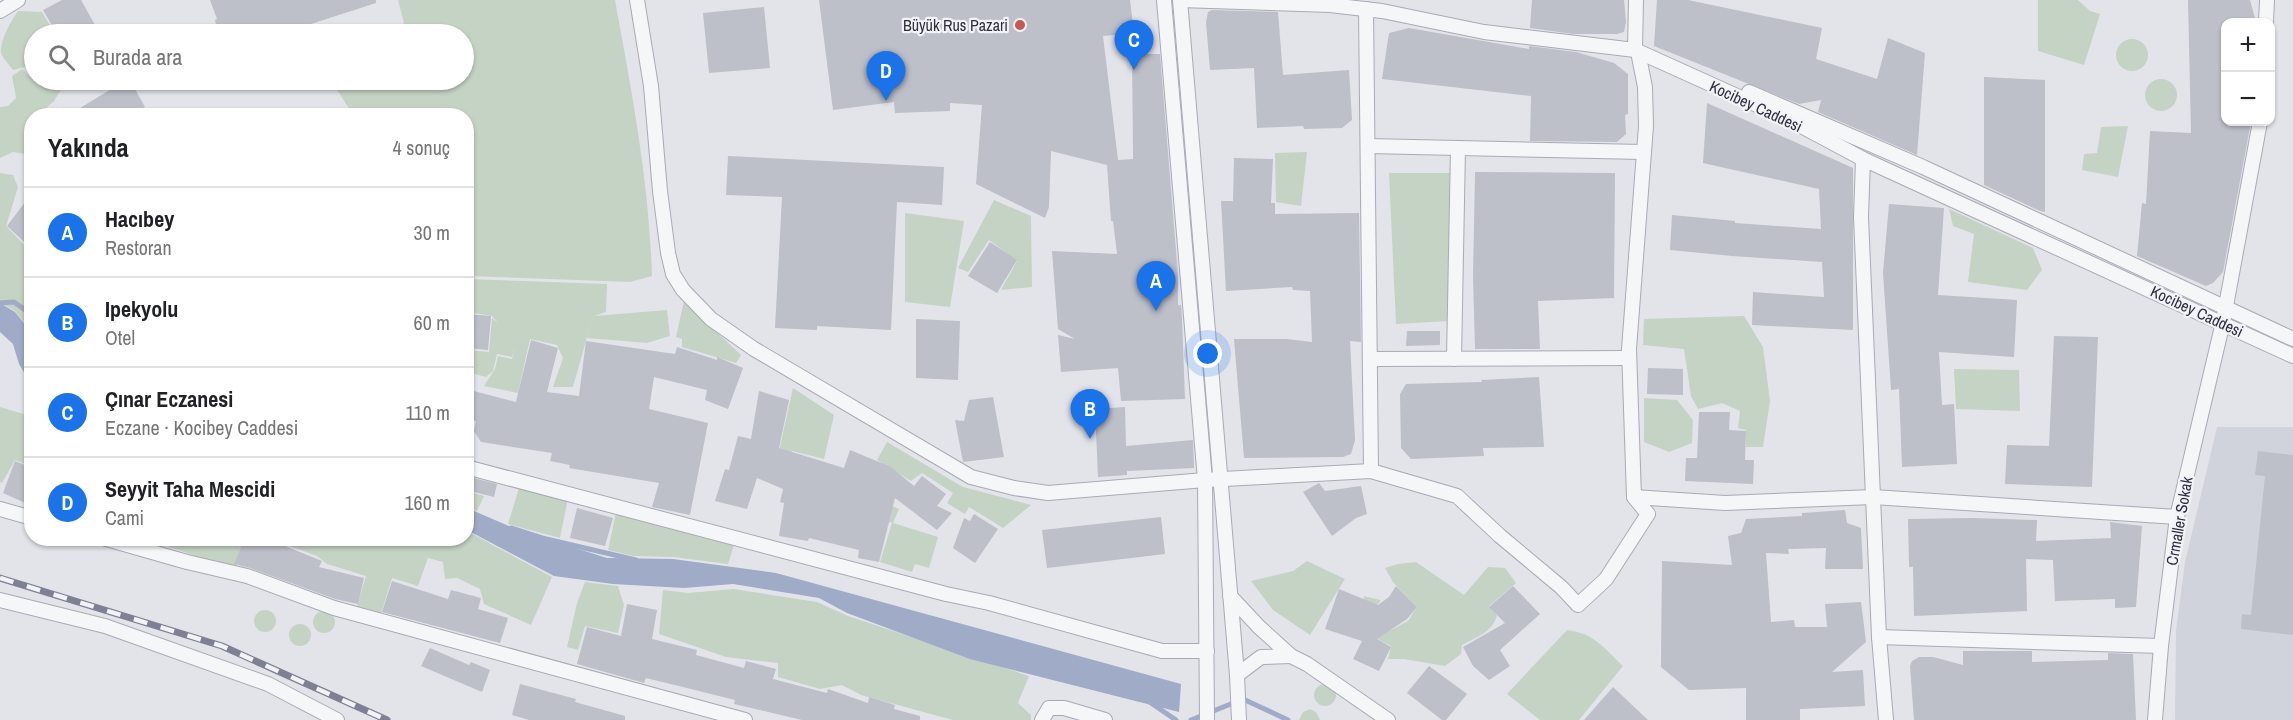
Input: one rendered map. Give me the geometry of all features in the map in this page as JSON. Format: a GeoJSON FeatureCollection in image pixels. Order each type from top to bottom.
{"type":"FeatureCollection","features":[{"type":"Feature","properties":{"kind":"street"},"geometry":{"type":"LineString","coordinates":[[0,11],[18,0]]}},
{"type":"Feature","properties":{"kind":"street"},"geometry":{"type":"LineString","coordinates":[[637,0],[651,86],[660,190],[673,274],[683,290],[711,319],[754,349],[971,477],[1014,488],[1048,493],[1205,480],[1371,471],[1457,496],[1500,537],[1561,587],[1578,605],[1606,579],[1648,514],[1634,497],[1629,358],[1646,126],[1645,87],[1633,47],[1630,0]]}},
{"type":"Feature","properties":{"kind":"street"},"geometry":{"type":"LineString","coordinates":[[1164,0],[1205,480],[1207,720]]}},
{"type":"Feature","properties":{"kind":"street"},"geometry":{"type":"LineString","coordinates":[[1180,0],[1239,720]]}},
{"type":"Feature","properties":{"kind":"street","name":"Kocibey Caddesi"},"geometry":{"type":"LineString","coordinates":[[1180,0],[1365,5],[1633,47],[1923,167],[2293,339]]}},
{"type":"Feature","properties":{"kind":"street"},"geometry":{"type":"LineString","coordinates":[[1633,47],[1636,0]]}},
{"type":"Feature","properties":{"kind":"street"},"geometry":{"type":"LineString","coordinates":[[2266,18],[2267,0]]}},
{"type":"Feature","properties":{"kind":"street"},"geometry":{"type":"LineString","coordinates":[[1365,5],[1371,471]]}},
{"type":"Feature","properties":{"kind":"street","name":"Kocibey Caddesi"},"geometry":{"type":"LineString","coordinates":[[1633,47],[1790,120],[1863,159],[2293,356]]}},
{"type":"Feature","properties":{"kind":"street","name":"Crmaller Sokak"},"geometry":{"type":"LineString","coordinates":[[2155,720],[2161,646],[2177,517],[2223,322],[2259,126]]}},
{"type":"Feature","properties":{"kind":"street"},"geometry":{"type":"LineString","coordinates":[[1368,146],[1643,152]]}},
{"type":"Feature","properties":{"kind":"street"},"geometry":{"type":"LineString","coordinates":[[1454,359],[1458,148]]}},
{"type":"Feature","properties":{"kind":"street"},"geometry":{"type":"LineString","coordinates":[[1863,159],[1861,217],[1879,637],[1886,720]]}},
{"type":"Feature","properties":{"kind":"street"},"geometry":{"type":"LineString","coordinates":[[1370,359],[1629,358]]}},
{"type":"Feature","properties":{"kind":"street"},"geometry":{"type":"LineString","coordinates":[[474,469],[946,594],[989,603],[1162,651],[1208,651]]}},
{"type":"Feature","properties":{"kind":"street"},"geometry":{"type":"LineString","coordinates":[[1634,497],[1725,503],[1873,497],[2177,517]]}},
{"type":"Feature","properties":{"kind":"street"},"geometry":{"type":"LineString","coordinates":[[0,509],[24,516]]}},
{"type":"Feature","properties":{"kind":"street"},"geometry":{"type":"LineString","coordinates":[[132,546],[246,576],[334,608],[745,720]]}},
{"type":"Feature","properties":{"kind":"street"},"geometry":{"type":"LineString","coordinates":[[1230,596],[1259,627],[1292,656],[1388,720]]}},
{"type":"Feature","properties":{"kind":"street"},"geometry":{"type":"LineString","coordinates":[[0,600],[105,626],[268,684],[336,720]]}},
{"type":"Feature","properties":{"kind":"street"},"geometry":{"type":"LineString","coordinates":[[1879,637],[2161,646]]}},
{"type":"Feature","properties":{"kind":"street"},"geometry":{"type":"LineString","coordinates":[[1237,675],[1261,657],[1292,656]]}},
{"type":"Feature","properties":{"kind":"street"},"geometry":{"type":"LineString","coordinates":[[1042,720],[1049,708],[1064,708],[1105,720]]}},
{"type":"Feature","properties":{"kind":"shaded area"},"geometry":{"type":"Polygon","coordinates":[[[2217,427],[2293,427],[2293,720],[2175,720],[2176,630],[2185,562],[2217,427]]]}},
{"type":"Feature","properties":{"kind":"green space"},"geometry":{"type":"Polygon","coordinates":[[[398,0],[615,0],[643,171],[652,276],[630,282],[474,276],[474,108],[349,108],[337,90],[474,90],[474,24],[402,24],[404,23],[398,0]]]}},
{"type":"Feature","properties":{"kind":"green space"},"geometry":{"type":"Polygon","coordinates":[[[2038,0],[2078,0],[2090,11],[2100,14],[2084,65],[2038,51],[2038,0]]]}},
{"type":"Feature","properties":{"kind":"green space"},"geometry":{"type":"Polygon","coordinates":[[[18,11],[42,12],[49,24],[24,24],[24,67],[13,70],[1,53],[2,42],[18,11]]]}},
{"type":"Feature","properties":{"kind":"green space"},"geometry":{"type":"Polygon","coordinates":[[[2132,39],[2143,44],[2148,55],[2143,66],[2132,71],[2121,66],[2116,55],[2121,44],[2132,39]]]}},
{"type":"Feature","properties":{"kind":"green space"},"geometry":{"type":"Polygon","coordinates":[[[22,69],[24,71],[24,90],[61,90],[46,108],[24,108],[24,154],[13,152],[0,158],[0,107],[8,106],[16,98],[12,76],[22,69]]]}},
{"type":"Feature","properties":{"kind":"green space"},"geometry":{"type":"Polygon","coordinates":[[[2161,79],[2172,84],[2177,95],[2172,106],[2161,111],[2150,106],[2145,95],[2150,84],[2161,79]]]}},
{"type":"Feature","properties":{"kind":"green space"},"geometry":{"type":"Polygon","coordinates":[[[2128,126],[2118,177],[2082,170],[2084,154],[2097,153],[2101,127],[2128,126]]]}},
{"type":"Feature","properties":{"kind":"green space"},"geometry":{"type":"Polygon","coordinates":[[[1307,152],[1301,206],[1276,202],[1275,153],[1307,152]]]}},
{"type":"Feature","properties":{"kind":"green space"},"geometry":{"type":"Polygon","coordinates":[[[0,173],[13,175],[18,187],[6,226],[24,245],[24,322],[15,311],[0,302],[0,173]]]}},
{"type":"Feature","properties":{"kind":"green space"},"geometry":{"type":"Polygon","coordinates":[[[1389,173],[1450,173],[1450,321],[1396,324],[1389,173]]]}},
{"type":"Feature","properties":{"kind":"green space"},"geometry":{"type":"Polygon","coordinates":[[[994,200],[1031,216],[1032,287],[1001,290],[1017,261],[989,240],[968,272],[958,268],[994,200]]]}},
{"type":"Feature","properties":{"kind":"green space"},"geometry":{"type":"Polygon","coordinates":[[[1949,209],[2033,248],[2042,270],[2027,290],[1968,282],[1974,234],[1953,226],[1949,209]]]}},
{"type":"Feature","properties":{"kind":"green space"},"geometry":{"type":"Polygon","coordinates":[[[905,213],[964,221],[950,307],[905,302],[905,213]]]}},
{"type":"Feature","properties":{"kind":"green space"},"geometry":{"type":"Polygon","coordinates":[[[474,279],[607,284],[606,312],[594,316],[667,310],[670,336],[647,343],[587,338],[593,316],[573,387],[553,387],[563,358],[557,345],[530,339],[518,393],[484,386],[495,369],[498,356],[512,359],[515,347],[512,357],[497,354],[493,371],[486,377],[474,374],[474,351],[489,352],[492,318],[498,323],[492,316],[474,313],[474,279]]]}},
{"type":"Feature","properties":{"kind":"green space"},"geometry":{"type":"Polygon","coordinates":[[[684,301],[741,355],[736,363],[682,347],[682,339],[676,337],[684,301]]]}},
{"type":"Feature","properties":{"kind":"green space"},"geometry":{"type":"Polygon","coordinates":[[[1744,316],[1763,347],[1770,401],[1763,447],[1746,447],[1746,430],[1738,428],[1740,411],[1722,403],[1698,409],[1691,396],[1684,349],[1643,345],[1644,319],[1744,316]]]}},
{"type":"Feature","properties":{"kind":"green space"},"geometry":{"type":"Polygon","coordinates":[[[1954,369],[2019,370],[2020,411],[1956,409],[1954,369]]]}},
{"type":"Feature","properties":{"kind":"green space"},"geometry":{"type":"Polygon","coordinates":[[[793,388],[834,415],[824,459],[792,451],[786,459],[779,451],[793,388]]]}},
{"type":"Feature","properties":{"kind":"green space"},"geometry":{"type":"Polygon","coordinates":[[[1644,398],[1677,400],[1693,420],[1692,443],[1669,452],[1644,442],[1644,398]]]}},
{"type":"Feature","properties":{"kind":"green space"},"geometry":{"type":"Polygon","coordinates":[[[0,407],[24,414],[24,463],[15,460],[2,483],[0,482],[0,407]]]}},
{"type":"Feature","properties":{"kind":"green space"},"geometry":{"type":"Polygon","coordinates":[[[887,442],[963,487],[1031,505],[1003,528],[969,507],[965,514],[947,503],[953,493],[922,473],[911,481],[877,460],[887,442]]]}},
{"type":"Feature","properties":{"kind":"green space"},"geometry":{"type":"Polygon","coordinates":[[[519,488],[568,498],[560,538],[508,524],[519,488]]]}},
{"type":"Feature","properties":{"kind":"green space"},"geometry":{"type":"Polygon","coordinates":[[[474,493],[484,496],[477,511],[474,510],[474,493]]]}},
{"type":"Feature","properties":{"kind":"green space"},"geometry":{"type":"Polygon","coordinates":[[[871,497],[899,509],[893,523],[938,537],[929,568],[915,564],[912,572],[880,562],[892,523],[864,512],[871,497]]]}},
{"type":"Feature","properties":{"kind":"green space"},"geometry":{"type":"Polygon","coordinates":[[[616,513],[734,545],[728,564],[673,557],[633,556],[608,550],[616,513]]]}},
{"type":"Feature","properties":{"kind":"green space"},"geometry":{"type":"Polygon","coordinates":[[[474,535],[552,577],[531,625],[484,604],[480,589],[457,578],[445,579],[443,562],[428,558],[418,586],[392,578],[379,620],[355,613],[366,576],[327,564],[317,556],[290,546],[474,546],[474,535]]]}},
{"type":"Feature","properties":{"kind":"green space"},"geometry":{"type":"Polygon","coordinates":[[[167,546],[244,546],[235,569],[216,562],[216,560],[215,563],[167,546]]]}},
{"type":"Feature","properties":{"kind":"green space"},"geometry":{"type":"Polygon","coordinates":[[[1307,561],[1345,579],[1310,635],[1273,610],[1251,581],[1293,571],[1307,561]]]}},
{"type":"Feature","properties":{"kind":"green space"},"geometry":{"type":"Polygon","coordinates":[[[1416,562],[1464,595],[1488,567],[1505,568],[1516,583],[1489,606],[1497,615],[1492,625],[1462,645],[1461,654],[1445,666],[1404,659],[1388,659],[1391,646],[1358,629],[1364,596],[1380,600],[1371,610],[1389,631],[1408,621],[1417,607],[1393,582],[1385,568],[1416,562]]]}},
{"type":"Feature","properties":{"kind":"green space"},"geometry":{"type":"Polygon","coordinates":[[[585,582],[618,586],[624,605],[618,633],[585,626],[578,650],[567,647],[577,603],[585,582]]]}},
{"type":"Feature","properties":{"kind":"green space"},"geometry":{"type":"Polygon","coordinates":[[[734,589],[817,602],[848,616],[1029,676],[1018,703],[1031,715],[1031,720],[953,720],[861,695],[842,685],[820,689],[778,677],[778,663],[726,657],[659,634],[663,590],[688,593],[734,589]]]}},
{"type":"Feature","properties":{"kind":"green space"},"geometry":{"type":"Polygon","coordinates":[[[265,610],[273,613],[276,621],[273,629],[265,632],[257,629],[254,621],[257,613],[265,610]]]}},
{"type":"Feature","properties":{"kind":"green space"},"geometry":{"type":"Polygon","coordinates":[[[324,611],[332,614],[335,622],[332,630],[324,633],[316,630],[313,622],[316,614],[324,611]]]}},
{"type":"Feature","properties":{"kind":"green space"},"geometry":{"type":"Polygon","coordinates":[[[300,624],[308,627],[311,635],[308,643],[300,646],[292,643],[289,635],[292,627],[300,624]]]}},
{"type":"Feature","properties":{"kind":"green space"},"geometry":{"type":"Polygon","coordinates":[[[1567,630],[1592,638],[1623,666],[1579,720],[1540,720],[1507,694],[1567,630]]]}},
{"type":"Feature","properties":{"kind":"green space"},"geometry":{"type":"Polygon","coordinates":[[[1325,684],[1333,687],[1336,695],[1333,703],[1325,706],[1317,703],[1314,695],[1317,687],[1325,684]]]}},
{"type":"Feature","properties":{"kind":"green space"},"geometry":{"type":"Polygon","coordinates":[[[1310,709],[1316,712],[1320,720],[1299,720],[1303,712],[1310,709]]]}},
{"type":"Feature","properties":{"kind":"water"},"geometry":{"type":"Polygon","coordinates":[[[0,303],[15,312],[24,323],[24,372],[13,344],[0,332],[0,303]]]}},
{"type":"Feature","properties":{"kind":"water"},"geometry":{"type":"Polygon","coordinates":[[[474,511],[518,530],[607,558],[673,559],[776,573],[1181,684],[1179,712],[970,659],[847,613],[819,598],[733,584],[684,588],[613,584],[554,576],[474,534],[474,511]]]}},
{"type":"Feature","properties":{"kind":"building"},"geometry":{"type":"Polygon","coordinates":[[[62,0],[81,0],[94,24],[51,24],[43,10],[62,0]]]}},
{"type":"Feature","properties":{"kind":"building"},"geometry":{"type":"Polygon","coordinates":[[[210,0],[376,0],[376,3],[311,24],[216,24],[217,19],[210,0]]]}},
{"type":"Feature","properties":{"kind":"building"},"geometry":{"type":"Polygon","coordinates":[[[819,0],[1130,0],[1134,33],[1103,36],[1118,160],[1133,159],[1132,54],[1160,54],[1178,275],[1178,305],[1181,305],[1182,318],[1185,399],[1121,401],[1118,368],[1061,372],[1058,335],[1075,339],[1058,329],[1052,251],[1117,254],[1113,221],[1111,221],[1107,165],[1051,151],[1049,207],[1045,218],[976,184],[982,105],[950,103],[950,111],[895,113],[894,102],[833,110],[819,0]]]}},
{"type":"Feature","properties":{"kind":"building"},"geometry":{"type":"Polygon","coordinates":[[[1532,0],[1624,0],[1626,22],[1624,32],[1573,34],[1530,28],[1532,0]]]}},
{"type":"Feature","properties":{"kind":"building"},"geometry":{"type":"Polygon","coordinates":[[[1657,0],[1688,0],[1822,28],[1816,59],[1877,79],[1888,38],[1925,53],[1917,155],[1818,112],[1821,100],[1799,104],[1654,46],[1657,0]]]}},
{"type":"Feature","properties":{"kind":"building"},"geometry":{"type":"Polygon","coordinates":[[[2188,0],[2250,0],[2255,18],[2221,18],[2221,126],[2250,126],[2223,272],[2213,283],[2206,286],[2137,256],[2142,203],[2146,204],[2150,131],[2191,133],[2188,0]]]}},
{"type":"Feature","properties":{"kind":"building"},"geometry":{"type":"Polygon","coordinates":[[[764,7],[770,68],[709,73],[703,13],[764,7]]]}},
{"type":"Feature","properties":{"kind":"building"},"geometry":{"type":"Polygon","coordinates":[[[1212,10],[1278,12],[1283,75],[1349,70],[1352,120],[1342,128],[1304,129],[1303,126],[1257,128],[1254,68],[1210,70],[1206,22],[1208,12],[1212,10]]]}},
{"type":"Feature","properties":{"kind":"building"},"geometry":{"type":"Polygon","coordinates":[[[1409,28],[1529,49],[1529,46],[1576,52],[1614,63],[1628,74],[1626,134],[1617,142],[1530,141],[1531,96],[1382,79],[1389,33],[1409,28]]]}},
{"type":"Feature","properties":{"kind":"building"},"geometry":{"type":"Polygon","coordinates":[[[1984,77],[2045,80],[2045,212],[1984,185],[1984,77]]]}},
{"type":"Feature","properties":{"kind":"building"},"geometry":{"type":"Polygon","coordinates":[[[110,90],[136,90],[145,107],[144,108],[80,108],[110,90]]]}},
{"type":"Feature","properties":{"kind":"building"},"geometry":{"type":"Polygon","coordinates":[[[1707,103],[1853,168],[1853,330],[1752,325],[1753,292],[1824,297],[1822,262],[1670,250],[1672,215],[1735,221],[1735,223],[1821,229],[1819,189],[1703,163],[1707,103]]]}},
{"type":"Feature","properties":{"kind":"building"},"geometry":{"type":"Polygon","coordinates":[[[728,156],[944,167],[942,205],[897,202],[891,330],[817,326],[817,330],[775,328],[782,197],[726,195],[728,156]]]}},
{"type":"Feature","properties":{"kind":"building"},"geometry":{"type":"Polygon","coordinates":[[[1234,158],[1273,159],[1271,203],[1275,203],[1275,214],[1359,213],[1361,342],[1350,341],[1355,440],[1351,454],[1343,457],[1244,458],[1234,339],[1287,339],[1312,342],[1310,291],[1293,290],[1292,287],[1226,291],[1221,201],[1233,201],[1234,158]]]}},
{"type":"Feature","properties":{"kind":"building"},"geometry":{"type":"Polygon","coordinates":[[[1475,172],[1615,173],[1614,298],[1538,301],[1540,349],[1475,349],[1473,276],[1475,172]]]}},
{"type":"Feature","properties":{"kind":"building"},"geometry":{"type":"Polygon","coordinates":[[[24,204],[24,242],[7,226],[24,204]]]}},
{"type":"Feature","properties":{"kind":"building"},"geometry":{"type":"Polygon","coordinates":[[[1889,204],[1944,208],[1938,295],[2017,300],[2014,357],[1939,352],[1942,405],[1954,404],[1957,464],[1902,467],[1899,389],[1891,390],[1883,273],[1889,204]]]}},
{"type":"Feature","properties":{"kind":"building"},"geometry":{"type":"Polygon","coordinates":[[[990,242],[1017,260],[997,293],[968,276],[990,242]]]}},
{"type":"Feature","properties":{"kind":"building"},"geometry":{"type":"Polygon","coordinates":[[[474,315],[491,316],[488,350],[474,349],[474,315]]]}},
{"type":"Feature","properties":{"kind":"building"},"geometry":{"type":"Polygon","coordinates":[[[916,319],[960,321],[958,380],[916,378],[916,319]]]}},
{"type":"Feature","properties":{"kind":"building"},"geometry":{"type":"Polygon","coordinates":[[[1407,331],[1440,331],[1440,345],[1406,346],[1407,331]]]}},
{"type":"Feature","properties":{"kind":"building"},"geometry":{"type":"Polygon","coordinates":[[[2054,336],[2098,337],[2092,487],[2005,484],[2007,445],[2049,446],[2054,336]]]}},
{"type":"Feature","properties":{"kind":"building"},"geometry":{"type":"Polygon","coordinates":[[[531,340],[558,348],[547,392],[579,396],[586,341],[675,354],[677,347],[717,360],[717,357],[743,368],[728,409],[705,400],[707,390],[654,377],[649,409],[708,423],[690,515],[652,507],[659,483],[569,468],[570,465],[550,461],[552,453],[481,442],[474,431],[476,421],[474,421],[474,391],[516,402],[531,340]]]}},
{"type":"Feature","properties":{"kind":"building"},"geometry":{"type":"Polygon","coordinates":[[[1648,368],[1683,369],[1683,395],[1647,394],[1648,368]]]}},
{"type":"Feature","properties":{"kind":"building"},"geometry":{"type":"Polygon","coordinates":[[[1539,377],[1544,447],[1483,448],[1484,456],[1411,459],[1401,448],[1400,394],[1406,384],[1482,382],[1481,380],[1539,377]]]}},
{"type":"Feature","properties":{"kind":"building"},"geometry":{"type":"Polygon","coordinates":[[[759,391],[789,400],[779,448],[844,468],[850,450],[891,467],[914,486],[922,476],[946,494],[937,506],[952,513],[937,530],[895,498],[879,562],[858,558],[859,550],[809,538],[808,541],[779,536],[784,503],[780,502],[783,489],[757,478],[747,509],[715,501],[725,469],[729,470],[738,436],[751,439],[759,391]]]}},
{"type":"Feature","properties":{"kind":"building"},"geometry":{"type":"Polygon","coordinates":[[[993,397],[1004,457],[963,462],[955,420],[964,421],[969,400],[993,397]]]}},
{"type":"Feature","properties":{"kind":"building"},"geometry":{"type":"Polygon","coordinates":[[[1125,407],[1126,446],[1193,440],[1194,468],[1127,471],[1127,475],[1098,477],[1095,409],[1125,407]]]}},
{"type":"Feature","properties":{"kind":"building"},"geometry":{"type":"Polygon","coordinates":[[[1699,412],[1730,412],[1729,430],[1746,431],[1745,460],[1754,460],[1753,484],[1685,481],[1686,458],[1697,458],[1699,412]]]}},
{"type":"Feature","properties":{"kind":"building"},"geometry":{"type":"Polygon","coordinates":[[[2258,451],[2293,455],[2293,635],[2241,629],[2242,614],[2251,615],[2265,476],[2255,475],[2258,451]]]}},
{"type":"Feature","properties":{"kind":"building"},"geometry":{"type":"Polygon","coordinates":[[[15,461],[24,465],[24,502],[3,493],[15,461]]]}},
{"type":"Feature","properties":{"kind":"building"},"geometry":{"type":"Polygon","coordinates":[[[474,478],[497,484],[494,497],[474,492],[474,478]]]}},
{"type":"Feature","properties":{"kind":"building"},"geometry":{"type":"Polygon","coordinates":[[[1319,483],[1325,491],[1361,486],[1367,514],[1356,518],[1332,536],[1303,492],[1319,483]]]}},
{"type":"Feature","properties":{"kind":"building"},"geometry":{"type":"Polygon","coordinates":[[[577,508],[613,518],[605,546],[570,538],[577,508]]]}},
{"type":"Feature","properties":{"kind":"building"},"geometry":{"type":"Polygon","coordinates":[[[1845,510],[1847,523],[1861,528],[1863,569],[1825,569],[1826,548],[1788,549],[1789,554],[1766,553],[1771,622],[1794,620],[1795,627],[1827,627],[1825,604],[1861,602],[1866,642],[1832,672],[1863,670],[1865,706],[1800,709],[1800,720],[1746,720],[1746,688],[1689,690],[1661,667],[1662,561],[1732,565],[1728,536],[1741,533],[1746,519],[1802,516],[1802,513],[1845,510]]]}},
{"type":"Feature","properties":{"kind":"building"},"geometry":{"type":"Polygon","coordinates":[[[974,514],[998,529],[975,563],[953,548],[964,518],[970,521],[974,514]]]}},
{"type":"Feature","properties":{"kind":"building"},"geometry":{"type":"Polygon","coordinates":[[[1161,517],[1165,554],[1047,568],[1042,530],[1161,517]]]}},
{"type":"Feature","properties":{"kind":"building"},"geometry":{"type":"Polygon","coordinates":[[[1908,519],[2037,520],[2036,541],[2111,538],[2110,522],[2142,526],[2136,607],[2115,608],[2115,599],[2055,601],[2053,560],[2026,559],[2027,611],[1914,616],[1913,567],[1909,567],[1908,519]]]}},
{"type":"Feature","properties":{"kind":"building"},"geometry":{"type":"Polygon","coordinates":[[[242,546],[285,546],[322,561],[319,567],[364,578],[358,604],[335,599],[234,564],[242,546]]]}},
{"type":"Feature","properties":{"kind":"building"},"geometry":{"type":"Polygon","coordinates":[[[392,581],[448,599],[451,590],[481,598],[478,609],[508,618],[500,643],[382,612],[392,581]]]}},
{"type":"Feature","properties":{"kind":"building"},"geometry":{"type":"Polygon","coordinates":[[[1396,586],[1417,607],[1407,619],[1377,639],[1391,647],[1379,671],[1353,659],[1362,641],[1325,629],[1339,589],[1378,605],[1389,597],[1396,586]]]}},
{"type":"Feature","properties":{"kind":"building"},"geometry":{"type":"Polygon","coordinates":[[[1513,586],[1540,614],[1500,650],[1510,666],[1489,680],[1473,666],[1463,647],[1505,623],[1489,607],[1513,586]]]}},
{"type":"Feature","properties":{"kind":"building"},"geometry":{"type":"Polygon","coordinates":[[[627,604],[657,610],[652,639],[697,650],[696,655],[744,668],[746,661],[776,669],[773,679],[827,693],[828,689],[868,703],[869,697],[895,705],[894,709],[920,716],[920,720],[802,720],[734,704],[735,700],[687,688],[646,678],[644,683],[577,664],[587,627],[621,636],[627,604]]]}},
{"type":"Feature","properties":{"kind":"building"},"geometry":{"type":"Polygon","coordinates":[[[430,648],[469,665],[471,662],[490,670],[482,692],[421,666],[430,648]]]}},
{"type":"Feature","properties":{"kind":"building"},"geometry":{"type":"Polygon","coordinates":[[[1963,651],[2032,651],[2032,662],[2108,660],[2108,653],[2133,654],[2136,720],[1914,720],[1910,666],[1912,661],[1919,657],[1933,657],[1963,665],[1963,651]]]}},
{"type":"Feature","properties":{"kind":"building"},"geometry":{"type":"Polygon","coordinates":[[[1429,666],[1467,694],[1446,720],[1442,720],[1407,693],[1429,666]]]}},
{"type":"Feature","properties":{"kind":"building"},"geometry":{"type":"Polygon","coordinates":[[[520,684],[576,699],[575,702],[625,716],[625,720],[529,720],[512,715],[520,684]]]}},
{"type":"Feature","properties":{"kind":"building"},"geometry":{"type":"Polygon","coordinates":[[[1613,687],[1648,720],[1584,720],[1613,687]]]}},
{"type":"Feature","properties":{"kind":"waterway"},"geometry":{"type":"LineString","coordinates":[[0,303],[14,302],[24,309]]}},
{"type":"Feature","properties":{"kind":"waterway"},"geometry":{"type":"LineString","coordinates":[[511,528],[542,538],[636,560]]}},
{"type":"Feature","properties":{"kind":"waterway"},"geometry":{"type":"LineString","coordinates":[[1191,720],[1243,699],[1288,720]]}},
{"type":"Feature","properties":{"kind":"waterway"},"geometry":{"type":"LineString","coordinates":[[1151,703],[1176,720]]}},
{"type":"Feature","properties":{"kind":"railway"},"geometry":{"type":"LineString","coordinates":[[0,578],[222,646],[387,720]]}},
{"type":"Feature","properties":{"kind":"place","name":"Büyük Rus Pazari"},"geometry":{"type":"Point","coordinates":[1020,25]}},
{"type":"Feature","properties":{"kind":"place","name":"Çınar Eczanesi"},"geometry":{"type":"Point","coordinates":[1134,70]}},
{"type":"Feature","properties":{"kind":"place","name":"Seyyit Taha Mescidi"},"geometry":{"type":"Point","coordinates":[886,101]}},
{"type":"Feature","properties":{"kind":"place","name":"Hacıbey"},"geometry":{"type":"Point","coordinates":[1156,311]}},
{"type":"Feature","properties":{"kind":"place","name":"Ipekyolu"},"geometry":{"type":"Point","coordinates":[1090,439]}}]}
